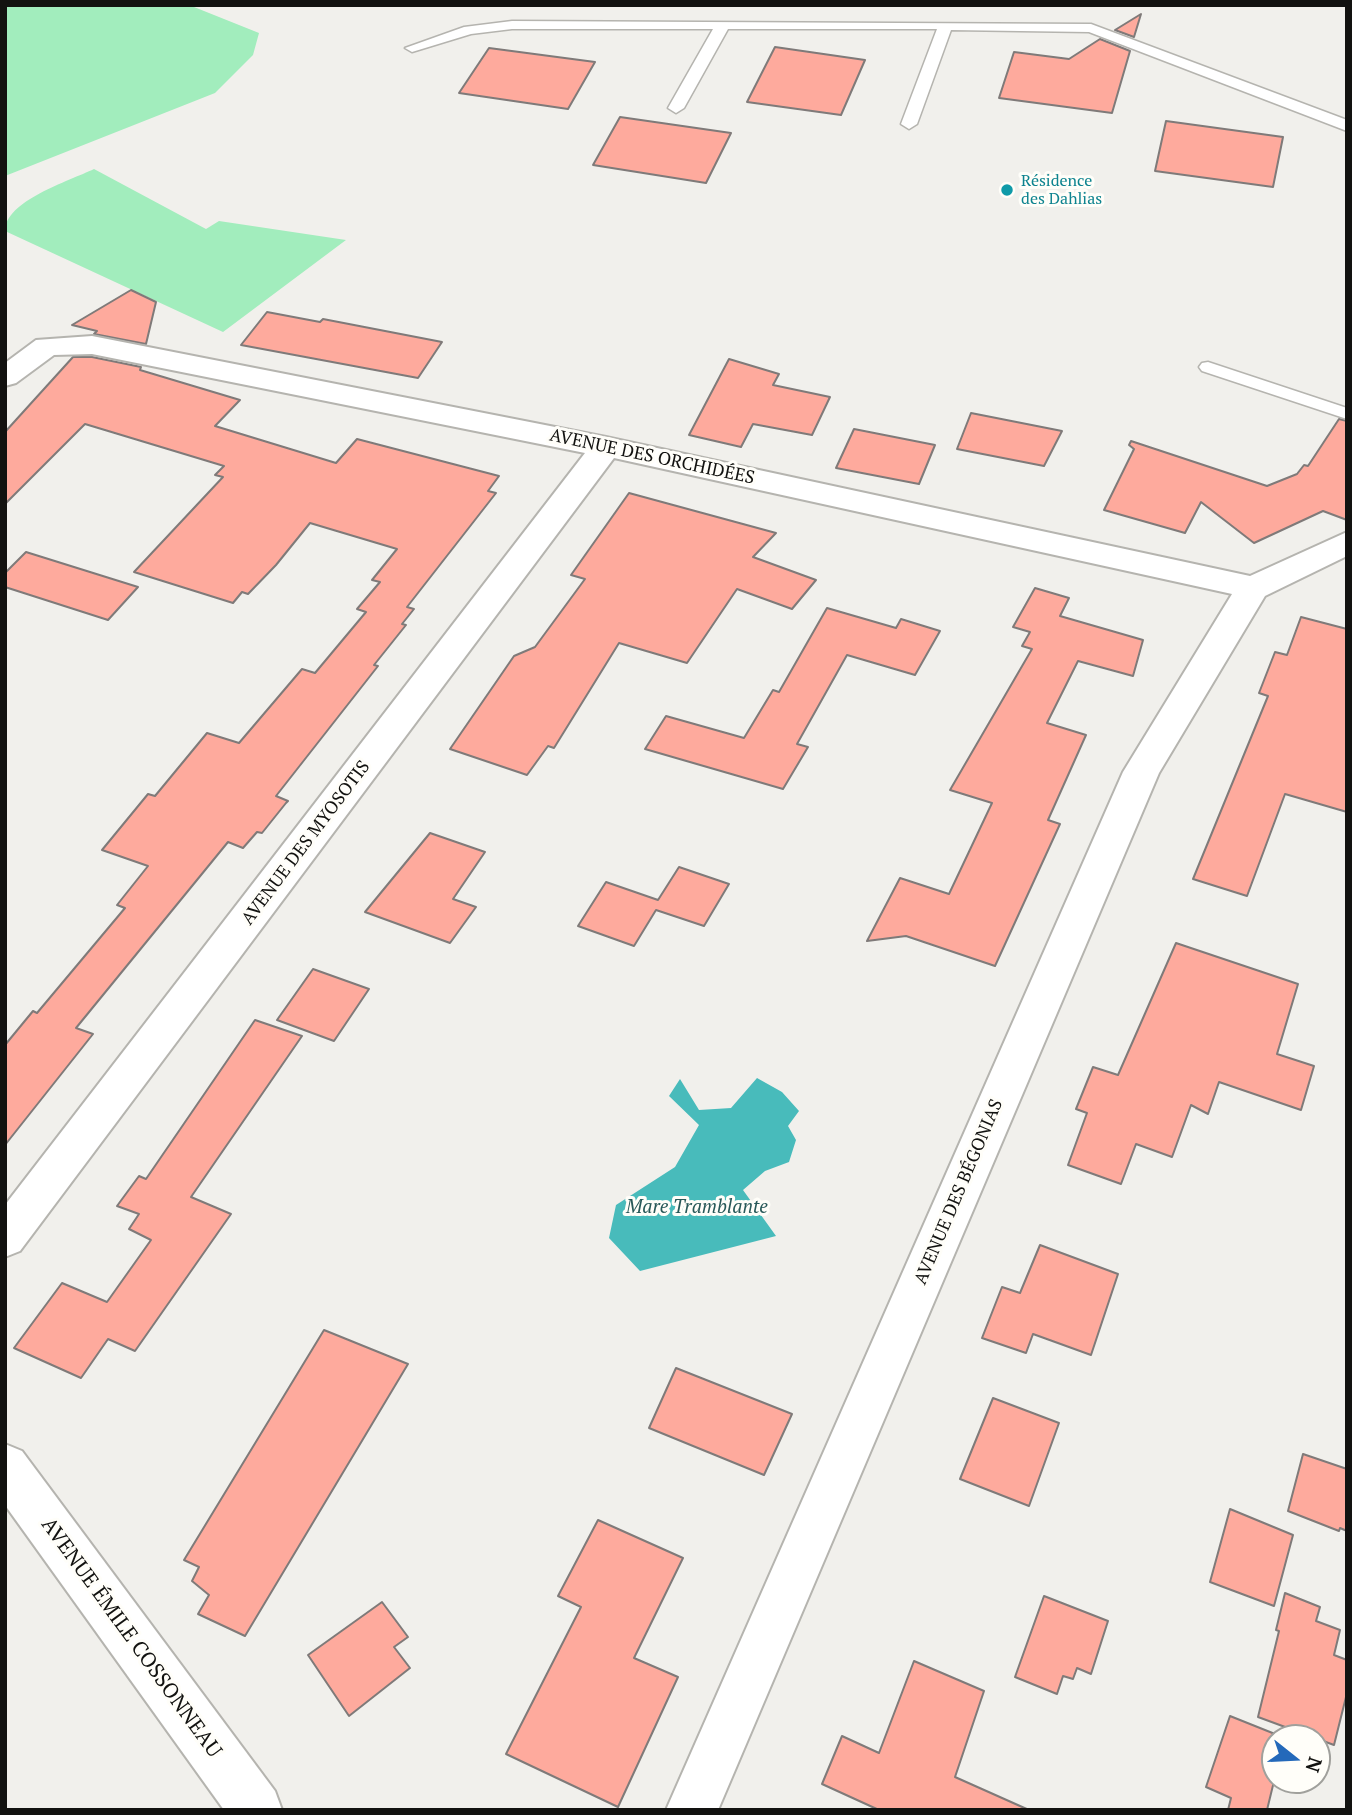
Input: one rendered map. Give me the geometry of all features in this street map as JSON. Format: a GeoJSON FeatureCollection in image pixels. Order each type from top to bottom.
{"type":"FeatureCollection","features":[{"type":"Feature","properties":{"kind":"street","name":"AVENUE DES ORCHIDÉES"},"geometry":{"type":"LineString","coordinates":[[5,377],[47,346],[92,345],[606,447],[1254,588]]}},
{"type":"Feature","properties":{"kind":"street","name":"AVENUE DES MYOSOTIS"},"geometry":{"type":"LineString","coordinates":[[5,1238],[606,447]]}},
{"type":"Feature","properties":{"kind":"street"},"geometry":{"type":"LineString","coordinates":[[1254,588],[1347,544]]}},
{"type":"Feature","properties":{"kind":"street","name":"AVENUE DES BÉGONIAS"},"geometry":{"type":"LineString","coordinates":[[692,1810],[1141,772],[1254,588]]}},
{"type":"Feature","properties":{"kind":"street","name":"AVENUE ÉMILE COSSONNEAU"},"geometry":{"type":"LineString","coordinates":[[5,1465],[256,1810]]}},
{"type":"Feature","properties":{"kind":"lane"},"geometry":{"type":"LineString","coordinates":[[412,48],[469,30],[512,24],[1091,28],[1347,126]]}},
{"type":"Feature","properties":{"kind":"lane"},"geometry":{"type":"LineString","coordinates":[[676,108],[721,31],[720,24]]}},
{"type":"Feature","properties":{"kind":"lane"},"geometry":{"type":"LineString","coordinates":[[909,124],[944,33],[944,25]]}},
{"type":"Feature","properties":{"kind":"lane"},"geometry":{"type":"LineString","coordinates":[[1208,367],[1347,414]]}},
{"type":"Feature","properties":{"kind":"green space"},"geometry":{"type":"Polygon","coordinates":[[[5,5],[189,5],[259,33],[253,55],[215,93],[5,176],[5,5]]]}},
{"type":"Feature","properties":{"kind":"green space"},"geometry":{"type":"Polygon","coordinates":[[[94,169],[206,229],[219,221],[346,240],[223,332],[5,231],[15,210],[27,201],[94,169]]]}},
{"type":"Feature","properties":{"kind":"water","name":"Mare Tramblante"},"geometry":{"type":"Polygon","coordinates":[[[757,1078],[782,1092],[799,1111],[788,1126],[796,1140],[789,1162],[765,1171],[743,1190],[776,1236],[640,1271],[609,1238],[616,1205],[675,1167],[699,1125],[669,1096],[680,1079],[699,1110],[731,1108],[757,1078]]]}},
{"type":"Feature","properties":{"kind":"building"},"geometry":{"type":"Polygon","coordinates":[[[1141,14],[1134,37],[1115,30],[1141,14]]]}},
{"type":"Feature","properties":{"kind":"building"},"geometry":{"type":"Polygon","coordinates":[[[1100,39],[1130,51],[1112,113],[999,98],[1014,52],[1069,59],[1100,39]]]}},
{"type":"Feature","properties":{"kind":"building"},"geometry":{"type":"Polygon","coordinates":[[[775,47],[865,60],[841,115],[747,102],[775,47]]]}},
{"type":"Feature","properties":{"kind":"building"},"geometry":{"type":"Polygon","coordinates":[[[489,48],[595,62],[568,109],[459,93],[489,48]]]}},
{"type":"Feature","properties":{"kind":"building"},"geometry":{"type":"Polygon","coordinates":[[[620,117],[731,133],[706,183],[593,165],[620,117]]]}},
{"type":"Feature","properties":{"kind":"building"},"geometry":{"type":"Polygon","coordinates":[[[1166,121],[1283,137],[1273,187],[1155,171],[1166,121]]]}},
{"type":"Feature","properties":{"kind":"building"},"geometry":{"type":"Polygon","coordinates":[[[131,290],[156,302],[146,344],[94,334],[97,331],[72,325],[131,290]]]}},
{"type":"Feature","properties":{"kind":"building"},"geometry":{"type":"Polygon","coordinates":[[[267,312],[320,322],[323,319],[442,342],[418,378],[241,345],[267,312]]]}},
{"type":"Feature","properties":{"kind":"building"},"geometry":{"type":"Polygon","coordinates":[[[73,357],[92,357],[141,367],[140,370],[240,400],[215,426],[336,463],[357,439],[499,476],[488,491],[496,493],[407,607],[414,609],[402,624],[406,625],[374,665],[378,666],[276,796],[288,801],[262,833],[257,832],[243,848],[228,842],[76,1028],[93,1034],[5,1145],[5,1045],[33,1011],[37,1013],[125,908],[117,905],[148,866],[102,850],[148,794],[155,796],[207,733],[239,743],[302,669],[315,673],[366,612],[357,609],[380,582],[372,580],[397,549],[310,523],[276,565],[248,594],[242,592],[233,603],[134,572],[223,477],[215,475],[224,466],[85,424],[5,504],[5,432],[73,357]]]}},
{"type":"Feature","properties":{"kind":"building"},"geometry":{"type":"Polygon","coordinates":[[[729,359],[779,374],[773,385],[830,397],[812,435],[753,424],[741,447],[689,435],[729,359]]]}},
{"type":"Feature","properties":{"kind":"building"},"geometry":{"type":"Polygon","coordinates":[[[971,413],[1062,431],[1044,466],[957,449],[971,413]]]}},
{"type":"Feature","properties":{"kind":"building"},"geometry":{"type":"Polygon","coordinates":[[[1339,419],[1347,421],[1347,520],[1323,511],[1254,543],[1201,502],[1185,533],[1104,510],[1134,449],[1129,445],[1131,441],[1267,486],[1297,474],[1304,465],[1308,466],[1339,419]]]}},
{"type":"Feature","properties":{"kind":"building"},"geometry":{"type":"Polygon","coordinates":[[[854,429],[935,445],[919,484],[836,468],[854,429]]]}},
{"type":"Feature","properties":{"kind":"building"},"geometry":{"type":"Polygon","coordinates":[[[629,493],[776,533],[753,557],[816,580],[792,609],[737,589],[687,663],[619,643],[554,748],[548,746],[527,775],[450,749],[514,656],[535,647],[585,579],[571,575],[629,493]]]}},
{"type":"Feature","properties":{"kind":"building"},"geometry":{"type":"Polygon","coordinates":[[[26,552],[138,587],[108,620],[5,587],[5,573],[26,552]]]}},
{"type":"Feature","properties":{"kind":"building"},"geometry":{"type":"Polygon","coordinates":[[[1035,588],[1069,598],[1060,616],[1143,640],[1133,676],[1078,661],[1047,723],[1086,735],[1048,820],[1060,824],[995,966],[906,936],[867,941],[900,878],[949,894],[992,803],[950,790],[1032,649],[1022,646],[1030,632],[1013,627],[1035,588]]]}},
{"type":"Feature","properties":{"kind":"building"},"geometry":{"type":"Polygon","coordinates":[[[827,608],[896,628],[901,619],[940,631],[915,675],[847,655],[797,744],[808,747],[783,789],[645,749],[666,716],[744,738],[773,690],[779,692],[827,608]]]}},
{"type":"Feature","properties":{"kind":"building"},"geometry":{"type":"Polygon","coordinates":[[[1301,617],[1347,629],[1347,812],[1285,794],[1247,896],[1193,879],[1268,696],[1259,693],[1275,652],[1287,655],[1301,617]]]}},
{"type":"Feature","properties":{"kind":"building"},"geometry":{"type":"Polygon","coordinates":[[[430,833],[485,852],[453,899],[476,907],[450,943],[365,912],[430,833]]]}},
{"type":"Feature","properties":{"kind":"building"},"geometry":{"type":"Polygon","coordinates":[[[679,867],[729,884],[704,926],[656,910],[634,946],[578,926],[606,882],[658,900],[679,867]]]}},
{"type":"Feature","properties":{"kind":"building"},"geometry":{"type":"Polygon","coordinates":[[[1176,943],[1298,984],[1277,1054],[1314,1066],[1301,1110],[1219,1082],[1208,1114],[1191,1105],[1172,1157],[1136,1144],[1121,1184],[1068,1165],[1087,1113],[1076,1109],[1093,1067],[1118,1075],[1176,943]]]}},
{"type":"Feature","properties":{"kind":"building"},"geometry":{"type":"Polygon","coordinates":[[[313,969],[369,989],[334,1041],[277,1020],[313,969]]]}},
{"type":"Feature","properties":{"kind":"building"},"geometry":{"type":"Polygon","coordinates":[[[255,1020],[302,1036],[191,1197],[231,1214],[135,1351],[108,1339],[81,1378],[14,1348],[62,1283],[107,1302],[151,1240],[129,1229],[139,1214],[117,1206],[139,1176],[146,1179],[255,1020]]]}},
{"type":"Feature","properties":{"kind":"building"},"geometry":{"type":"Polygon","coordinates":[[[1040,1245],[1118,1274],[1091,1355],[1033,1334],[1026,1353],[982,1338],[1002,1287],[1020,1293],[1040,1245]]]}},
{"type":"Feature","properties":{"kind":"building"},"geometry":{"type":"Polygon","coordinates":[[[324,1330],[408,1364],[245,1636],[198,1614],[209,1595],[192,1581],[199,1567],[184,1560],[324,1330]]]}},
{"type":"Feature","properties":{"kind":"building"},"geometry":{"type":"Polygon","coordinates":[[[676,1368],[792,1414],[764,1475],[649,1428],[676,1368]]]}},
{"type":"Feature","properties":{"kind":"building"},"geometry":{"type":"Polygon","coordinates":[[[993,1398],[1059,1423],[1029,1506],[960,1479],[993,1398]]]}},
{"type":"Feature","properties":{"kind":"building"},"geometry":{"type":"Polygon","coordinates":[[[1303,1454],[1347,1469],[1347,1531],[1340,1528],[1339,1531],[1288,1511],[1303,1454]]]}},
{"type":"Feature","properties":{"kind":"building"},"geometry":{"type":"Polygon","coordinates":[[[1230,1509],[1293,1535],[1274,1606],[1210,1582],[1230,1509]]]}},
{"type":"Feature","properties":{"kind":"building"},"geometry":{"type":"Polygon","coordinates":[[[598,1520],[683,1558],[634,1658],[678,1677],[618,1807],[506,1754],[581,1607],[558,1596],[598,1520]]]}},
{"type":"Feature","properties":{"kind":"building"},"geometry":{"type":"Polygon","coordinates":[[[1285,1593],[1320,1607],[1316,1621],[1340,1630],[1334,1655],[1347,1660],[1347,1693],[1334,1745],[1331,1744],[1331,1724],[1277,1724],[1258,1717],[1279,1631],[1276,1630],[1285,1593]]]}},
{"type":"Feature","properties":{"kind":"building"},"geometry":{"type":"Polygon","coordinates":[[[1044,1596],[1108,1621],[1091,1674],[1077,1668],[1073,1679],[1063,1676],[1057,1694],[1015,1677],[1044,1596]]]}},
{"type":"Feature","properties":{"kind":"building"},"geometry":{"type":"Polygon","coordinates":[[[382,1602],[408,1637],[394,1647],[410,1668],[349,1716],[308,1655],[382,1602]]]}},
{"type":"Feature","properties":{"kind":"building"},"geometry":{"type":"Polygon","coordinates":[[[914,1661],[984,1691],[955,1777],[1029,1810],[879,1810],[822,1784],[842,1736],[879,1753],[914,1661]]]}},
{"type":"Feature","properties":{"kind":"building"},"geometry":{"type":"Polygon","coordinates":[[[1230,1716],[1261,1728],[1261,1794],[1271,1794],[1267,1810],[1228,1810],[1231,1798],[1206,1787],[1230,1716]]]}},
{"type":"Feature","properties":{"kind":"place","name":"Résidence des Dahlias"},"geometry":{"type":"Point","coordinates":[1007,190]}}]}
